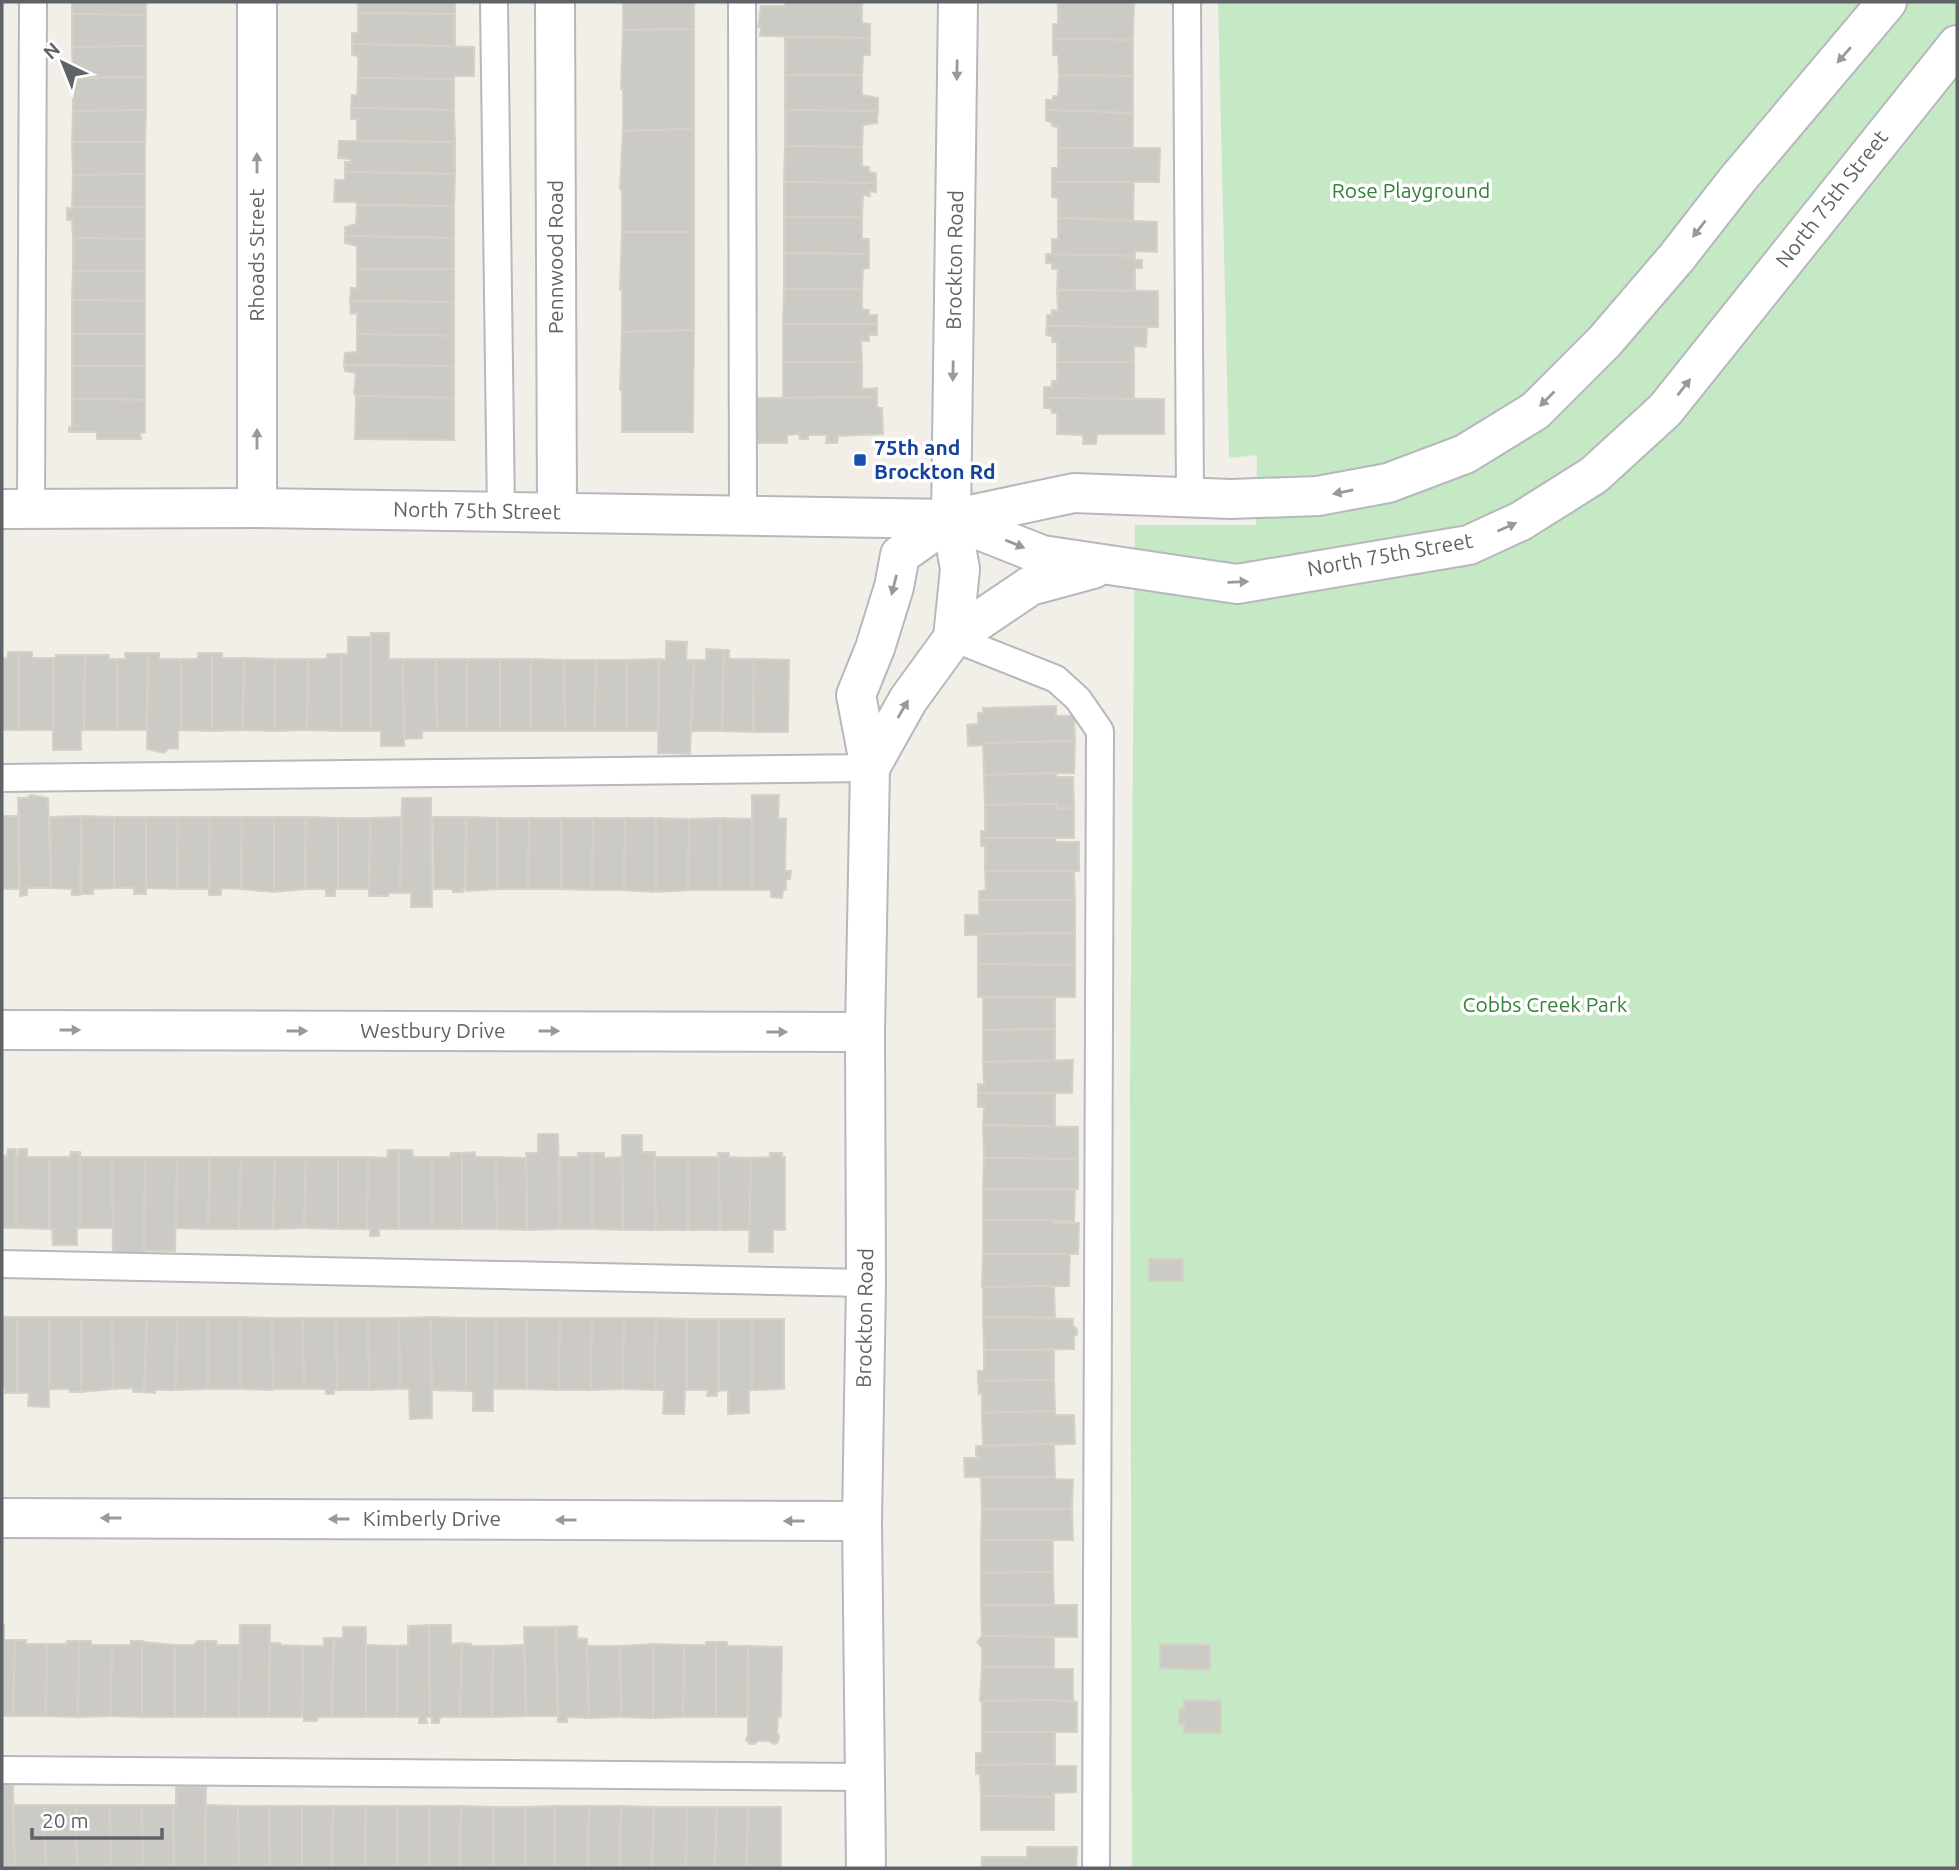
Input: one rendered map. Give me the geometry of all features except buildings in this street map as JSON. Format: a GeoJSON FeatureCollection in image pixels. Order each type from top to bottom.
{"type":"FeatureCollection","features":[{"type":"Feature","properties":{"kind":"street","name":"Rhoads Street"},"geometry":{"type":"LineString","coordinates":[[257,2],[257,508]]}},
{"type":"Feature","properties":{"kind":"street","name":"Pennwood Road"},"geometry":{"type":"LineString","coordinates":[[555,2],[556,512]]}},
{"type":"Feature","properties":{"kind":"street","name":"Brockton Road"},"geometry":{"type":"LineString","coordinates":[[953,639],[960,569],[951,519],[958,2]]}},
{"type":"Feature","properties":{"kind":"street","name":"North 75th Street"},"geometry":{"type":"LineString","coordinates":[[16,509],[257,508],[951,519],[1074,493],[1189,499],[1318,496],[1388,483],[1465,454],[1535,411],[1605,341],[1668,268],[1737,180],[1887,2]]}},
{"type":"Feature","properties":{"kind":"street","name":"North 75th Street"},"geometry":{"type":"LineString","coordinates":[[951,519],[1042,555],[1237,584],[1469,545],[1521,521],[1594,475],[1665,410],[1957,45]]}},
{"type":"Feature","properties":{"kind":"street"},"geometry":{"type":"LineString","coordinates":[[1923,86],[1957,70]]}},
{"type":"Feature","properties":{"kind":"street","name":"Brockton Road"},"geometry":{"type":"LineString","coordinates":[[866,1868],[862,1521],[866,1283],[865,1032],[870,768],[856,695],[886,611],[900,555],[951,519]]}},
{"type":"Feature","properties":{"kind":"street","name":"Brockton Road"},"geometry":{"type":"LineString","coordinates":[[870,768],[908,700],[953,639],[1030,586],[1107,565]]}},
{"type":"Feature","properties":{"kind":"street","name":"Westbury Drive"},"geometry":{"type":"LineString","coordinates":[[2,1030],[865,1032]]}},
{"type":"Feature","properties":{"kind":"street","name":"Kimberly Drive"},"geometry":{"type":"LineString","coordinates":[[2,1518],[862,1521]]}},
{"type":"Feature","properties":{"kind":"lane"},"geometry":{"type":"LineString","coordinates":[[16,509],[33,2]]}},
{"type":"Feature","properties":{"kind":"lane"},"geometry":{"type":"LineString","coordinates":[[495,2],[501,512]]}},
{"type":"Feature","properties":{"kind":"lane"},"geometry":{"type":"LineString","coordinates":[[742,2],[743,516]]}},
{"type":"Feature","properties":{"kind":"lane"},"geometry":{"type":"LineString","coordinates":[[1187,2],[1189,499]]}},
{"type":"Feature","properties":{"kind":"lane"},"geometry":{"type":"LineString","coordinates":[[953,639],[1056,679],[1078,699],[1100,731],[1096,1868]]}},
{"type":"Feature","properties":{"kind":"lane"},"geometry":{"type":"LineString","coordinates":[[2,778],[870,768]]}},
{"type":"Feature","properties":{"kind":"lane"},"geometry":{"type":"LineString","coordinates":[[2,1264],[866,1283]]}},
{"type":"Feature","properties":{"kind":"lane"},"geometry":{"type":"LineString","coordinates":[[2,1770],[865,1777]]}},
{"type":"Feature","properties":{"kind":"green space","name":"Cobbs Creek Park"},"geometry":{"type":"Polygon","coordinates":[[[1218,2],[1957,2],[1957,1868],[1132,1868],[1130,1087],[1135,525],[1256,525],[1257,455],[1229,458],[1218,2]]]}},
{"type":"Feature","properties":{"kind":"place","name":"75th and Brockton Rd"},"geometry":{"type":"Point","coordinates":[860,460]}},
{"type":"Feature","properties":{"kind":"park label","name":"Rose Playground"},"geometry":{"type":"Point","coordinates":[1411,191]}}]}
